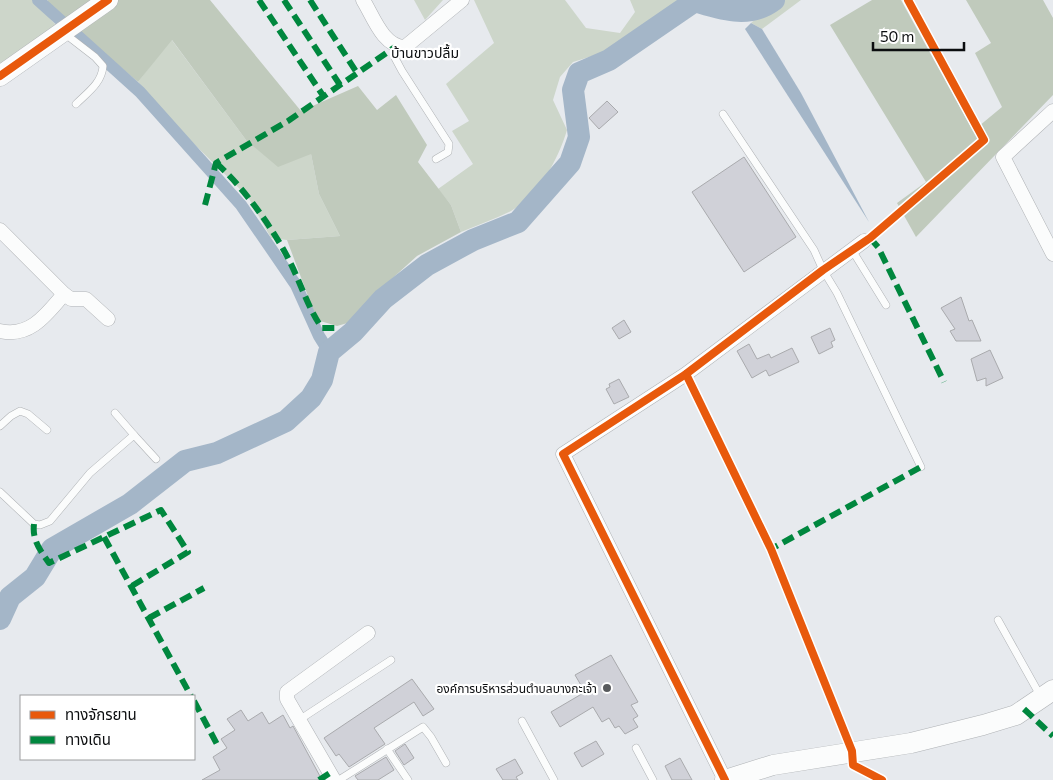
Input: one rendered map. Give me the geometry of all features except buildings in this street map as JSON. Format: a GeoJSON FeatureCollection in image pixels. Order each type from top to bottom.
{"type":"FeatureCollection","features":[{"type":"Feature","properties":{"kind":"street"},"geometry":{"type":"LineString","coordinates":[[0,76],[108,0]]}},
{"type":"Feature","properties":{"kind":"street"},"geometry":{"type":"LineString","coordinates":[[363,0],[388,42],[395,47],[405,46],[462,0]]}},
{"type":"Feature","properties":{"kind":"street"},"geometry":{"type":"LineString","coordinates":[[1053,111],[1003,157],[1053,254]]}},
{"type":"Feature","properties":{"kind":"street"},"geometry":{"type":"LineString","coordinates":[[0,230],[64,294],[71,299],[86,299],[108,319]]}},
{"type":"Feature","properties":{"kind":"street"},"geometry":{"type":"LineString","coordinates":[[864,241],[822,270],[686,374],[563,454],[725,780],[773,765],[911,743],[983,725],[1016,715],[1047,694]]}},
{"type":"Feature","properties":{"kind":"street"},"geometry":{"type":"LineString","coordinates":[[0,331],[10,333],[27,330],[40,321],[64,294]]}},
{"type":"Feature","properties":{"kind":"street"},"geometry":{"type":"LineString","coordinates":[[334,780],[287,699],[287,692],[368,633]]}},
{"type":"Feature","properties":{"kind":"lane"},"geometry":{"type":"LineString","coordinates":[[62,31],[95,57],[103,66],[102,74],[96,85],[76,104]]}},
{"type":"Feature","properties":{"kind":"lane"},"geometry":{"type":"LineString","coordinates":[[395,47],[395,58],[402,71],[449,144],[448,152],[436,159]]}},
{"type":"Feature","properties":{"kind":"lane"},"geometry":{"type":"LineString","coordinates":[[723,114],[814,250],[822,270],[837,293],[921,467]]}},
{"type":"Feature","properties":{"kind":"lane"},"geometry":{"type":"LineString","coordinates":[[852,250],[886,305]]}},
{"type":"Feature","properties":{"kind":"lane"},"geometry":{"type":"LineString","coordinates":[[686,374],[771,549]]}},
{"type":"Feature","properties":{"kind":"lane"},"geometry":{"type":"LineString","coordinates":[[0,426],[20,411],[28,414],[47,430]]}},
{"type":"Feature","properties":{"kind":"lane"},"geometry":{"type":"LineString","coordinates":[[115,413],[156,459]]}},
{"type":"Feature","properties":{"kind":"lane"},"geometry":{"type":"LineString","coordinates":[[0,492],[34,524],[50,521],[90,473],[134,435]]}},
{"type":"Feature","properties":{"kind":"lane"},"geometry":{"type":"LineString","coordinates":[[998,620],[1047,694]]}},
{"type":"Feature","properties":{"kind":"lane"},"geometry":{"type":"LineString","coordinates":[[299,720],[391,660]]}},
{"type":"Feature","properties":{"kind":"lane"},"geometry":{"type":"LineString","coordinates":[[522,721],[554,780]]}},
{"type":"Feature","properties":{"kind":"lane"},"geometry":{"type":"LineString","coordinates":[[339,780],[422,727],[431,737],[446,763]]}},
{"type":"Feature","properties":{"kind":"lane"},"geometry":{"type":"LineString","coordinates":[[636,748],[653,780]]}},
{"type":"Feature","properties":{"kind":"lane"},"geometry":{"type":"LineString","coordinates":[[387,749],[408,780]]}},
{"type":"Feature","properties":{"kind":"shaded area"},"geometry":{"type":"Polygon","coordinates":[[[0,0],[33,0],[56,25],[0,70],[0,0]]]}},
{"type":"Feature","properties":{"kind":"shaded area"},"geometry":{"type":"Polygon","coordinates":[[[414,0],[443,0],[425,20],[414,0]]]}},
{"type":"Feature","properties":{"kind":"shaded area"},"geometry":{"type":"Polygon","coordinates":[[[474,0],[565,0],[586,28],[620,33],[635,12],[630,0],[679,0],[631,36],[602,53],[573,62],[560,77],[553,100],[567,130],[553,165],[546,176],[530,196],[511,211],[461,232],[451,205],[438,189],[473,164],[452,131],[469,121],[446,84],[494,43],[474,0]]]}},
{"type":"Feature","properties":{"kind":"shaded area"},"geometry":{"type":"Polygon","coordinates":[[[777,0],[801,0],[762,29],[751,23],[777,0]]]}},
{"type":"Feature","properties":{"kind":"shaded area"},"geometry":{"type":"Polygon","coordinates":[[[171,39],[246,140],[311,154],[319,194],[340,236],[287,240],[271,238],[248,197],[188,138],[138,82],[171,39]]]}},
{"type":"Feature","properties":{"kind":"green space"},"geometry":{"type":"Polygon","coordinates":[[[48,0],[96,0],[64,19],[43,5],[48,0]]]}},
{"type":"Feature","properties":{"kind":"green space"},"geometry":{"type":"Polygon","coordinates":[[[114,0],[210,0],[301,111],[358,86],[377,110],[396,95],[427,145],[418,162],[451,205],[461,232],[417,256],[385,285],[351,322],[337,326],[317,320],[287,240],[340,236],[319,194],[311,154],[278,167],[246,140],[172,40],[138,82],[77,30],[114,0]]]}},
{"type":"Feature","properties":{"kind":"green space"},"geometry":{"type":"Polygon","coordinates":[[[872,0],[901,0],[973,131],[1002,107],[975,53],[991,43],[966,0],[1043,0],[1053,18],[1053,95],[916,237],[897,203],[926,182],[830,25],[872,0]]]}},
{"type":"Feature","properties":{"kind":"water"},"geometry":{"type":"Polygon","coordinates":[[[751,23],[762,29],[801,93],[869,222],[745,29],[751,23]]]}},
{"type":"Feature","properties":{"kind":"waterway"},"geometry":{"type":"LineString","coordinates":[[38,0],[140,92],[241,205],[296,285],[319,336],[329,352]]}},
{"type":"Feature","properties":{"kind":"waterway"},"geometry":{"type":"LineString","coordinates":[[0,619],[10,597],[35,577],[52,549],[130,504],[185,461],[217,453],[286,421],[311,398],[322,380],[329,352],[353,332],[383,299],[427,265],[473,240],[518,222],[570,163],[579,137],[573,90],[579,73],[609,60],[695,1],[715,7],[745,11],[765,6],[774,0]]}},
{"type":"Feature","properties":{"kind":"marked path"},"geometry":{"type":"LineString","coordinates":[[259,0],[324,97]]}},
{"type":"Feature","properties":{"kind":"marked path"},"geometry":{"type":"LineString","coordinates":[[284,0],[340,85]]}},
{"type":"Feature","properties":{"kind":"marked path"},"geometry":{"type":"LineString","coordinates":[[310,0],[357,73]]}},
{"type":"Feature","properties":{"kind":"marked path"},"geometry":{"type":"LineString","coordinates":[[205,205],[216,163],[288,121],[395,47]]}},
{"type":"Feature","properties":{"kind":"marked path"},"geometry":{"type":"LineString","coordinates":[[216,163],[247,196],[276,237],[322,328],[339,328]]}},
{"type":"Feature","properties":{"kind":"marked path"},"geometry":{"type":"LineString","coordinates":[[870,238],[878,247],[944,382]]}},
{"type":"Feature","properties":{"kind":"marked path"},"geometry":{"type":"LineString","coordinates":[[773,553],[771,549],[921,467]]}},
{"type":"Feature","properties":{"kind":"marked path"},"geometry":{"type":"LineString","coordinates":[[34,524],[35,540],[49,563],[161,510],[188,552],[130,587]]}},
{"type":"Feature","properties":{"kind":"marked path"},"geometry":{"type":"LineString","coordinates":[[104,537],[190,695]]}},
{"type":"Feature","properties":{"kind":"marked path"},"geometry":{"type":"LineString","coordinates":[[149,618],[204,588]]}},
{"type":"Feature","properties":{"kind":"marked path"},"geometry":{"type":"LineString","coordinates":[[195,703],[219,748]]}},
{"type":"Feature","properties":{"kind":"marked path"},"geometry":{"type":"LineString","coordinates":[[1024,709],[1053,736]]}},
{"type":"Feature","properties":{"kind":"marked path"},"geometry":{"type":"LineString","coordinates":[[319,780],[330,773]]}},
{"type":"Feature","properties":{"kind":"cycle path"},"geometry":{"type":"LineString","coordinates":[[0,76],[108,0]]}},
{"type":"Feature","properties":{"kind":"cycle path"},"geometry":{"type":"LineString","coordinates":[[725,780],[563,454],[686,374],[823,270],[870,238],[984,140],[908,0]]}},
{"type":"Feature","properties":{"kind":"cycle path"},"geometry":{"type":"LineString","coordinates":[[686,374],[771,549],[852,751],[853,765],[882,780]]}},
{"type":"Feature","properties":{"kind":"place","name":"องค์การบริหารส่วนตำบลบางกะเจ้า"},"geometry":{"type":"Point","coordinates":[607,688]}},
{"type":"Feature","properties":{"kind":"district","name":"บ้านขาวปลื้ม"},"geometry":{"type":"Point","coordinates":[425,52]}}]}
